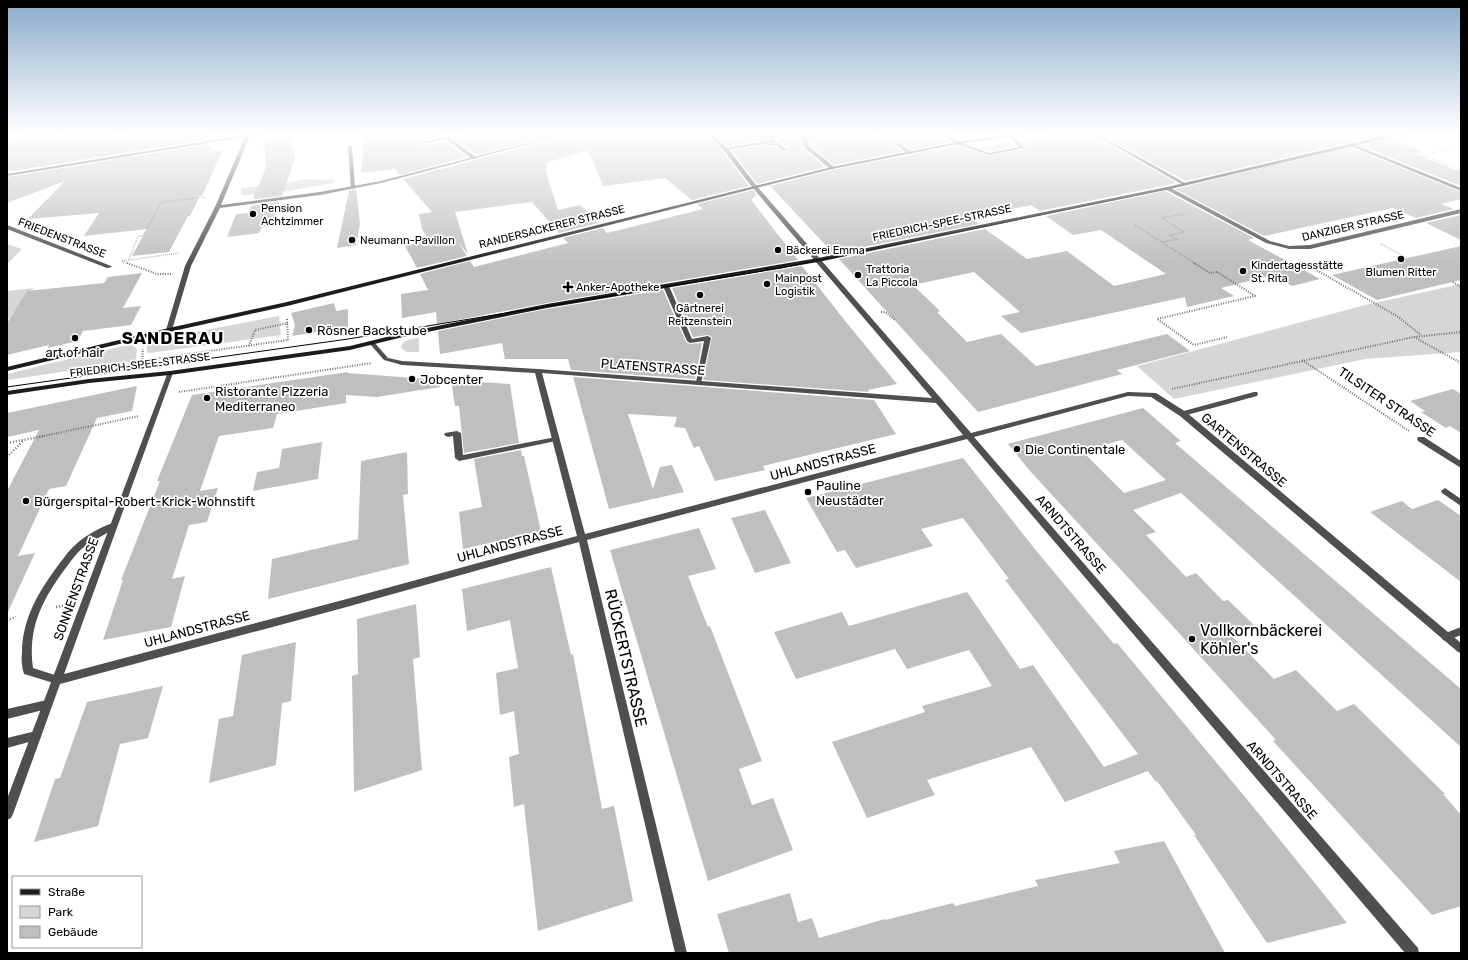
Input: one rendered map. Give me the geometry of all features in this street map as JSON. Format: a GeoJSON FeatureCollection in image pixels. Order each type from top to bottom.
{"type":"FeatureCollection","features":[{"type":"Feature","properties":{"kind":"street"},"geometry":{"type":"LineString","coordinates":[[170,330],[186,272],[218,207],[231,177]]}},
{"type":"Feature","properties":{"kind":"street"},"geometry":{"type":"LineString","coordinates":[[352,177],[353,188]]}},
{"type":"Feature","properties":{"kind":"street"},"geometry":{"type":"LineString","coordinates":[[218,207],[353,188],[398,177]]}},
{"type":"Feature","properties":{"kind":"street","name":"ARNDTSTRASSE"},"geometry":{"type":"LineString","coordinates":[[747,177],[1413,953]]}},
{"type":"Feature","properties":{"kind":"street","name":"RANDERSACKERER STRASSE"},"geometry":{"type":"LineString","coordinates":[[7,369],[287,304],[794,177]]}},
{"type":"Feature","properties":{"kind":"street"},"geometry":{"type":"LineString","coordinates":[[1172,177],[1185,184]]}},
{"type":"Feature","properties":{"kind":"street","name":"FRIEDRICH-SPEE-STRASSE"},"geometry":{"type":"LineString","coordinates":[[7,393],[96,380],[170,374],[285,358],[372,343],[492,316],[818,260],[1215,177]]}},
{"type":"Feature","properties":{"kind":"street"},"geometry":{"type":"LineString","coordinates":[[1428,177],[1461,190]]}},
{"type":"Feature","properties":{"kind":"street","name":"DANZIGER STRASSE"},"geometry":{"type":"LineString","coordinates":[[1167,188],[1268,242],[1281,247],[1293,249],[1310,247],[1461,211]]}},
{"type":"Feature","properties":{"kind":"street","name":"FRIEDENSTRASSE"},"geometry":{"type":"LineString","coordinates":[[7,227],[109,267]]}},
{"type":"Feature","properties":{"kind":"street"},"geometry":{"type":"LineString","coordinates":[[666,286],[690,341],[708,338],[700,382]]}},
{"type":"Feature","properties":{"kind":"street"},"geometry":{"type":"LineString","coordinates":[[372,343],[386,360]]}},
{"type":"Feature","properties":{"kind":"street","name":"PLATENSTRASSE"},"geometry":{"type":"LineString","coordinates":[[386,360],[402,363],[700,382],[939,401]]}},
{"type":"Feature","properties":{"kind":"street","name":"RÜCKERTSTRASSE"},"geometry":{"type":"LineString","coordinates":[[538,371],[582,538],[681,953]]}},
{"type":"Feature","properties":{"kind":"street","name":"SONNENSTRASSE"},"geometry":{"type":"LineString","coordinates":[[7,814],[112,526],[170,374]]}},
{"type":"Feature","properties":{"kind":"street"},"geometry":{"type":"LineString","coordinates":[[970,436],[1128,394],[1153,395]]}},
{"type":"Feature","properties":{"kind":"street"},"geometry":{"type":"LineString","coordinates":[[1183,414],[1254,394]]}},
{"type":"Feature","properties":{"kind":"street","name":"GARTENSTRASSE"},"geometry":{"type":"LineString","coordinates":[[1153,395],[1183,414],[1461,649]]}},
{"type":"Feature","properties":{"kind":"street"},"geometry":{"type":"LineString","coordinates":[[448,435],[457,433],[459,458],[556,439]]}},
{"type":"Feature","properties":{"kind":"street","name":"UHLANDSTRASSE"},"geometry":{"type":"LineString","coordinates":[[57,680],[343,604],[582,538],[970,436]]}},
{"type":"Feature","properties":{"kind":"street","name":"TILSITER STRASSE"},"geometry":{"type":"LineString","coordinates":[[1421,439],[1461,464]]}},
{"type":"Feature","properties":{"kind":"street"},"geometry":{"type":"LineString","coordinates":[[1445,492],[1461,503]]}},
{"type":"Feature","properties":{"kind":"street"},"geometry":{"type":"LineString","coordinates":[[57,680],[28,671],[26,657],[28,628],[33,611],[55,577],[81,545],[112,526]]}},
{"type":"Feature","properties":{"kind":"street"},"geometry":{"type":"LineString","coordinates":[[1446,637],[1461,631]]}},
{"type":"Feature","properties":{"kind":"street"},"geometry":{"type":"LineString","coordinates":[[7,714],[47,705]]}},
{"type":"Feature","properties":{"kind":"street"},"geometry":{"type":"LineString","coordinates":[[7,743],[36,736]]}},
{"type":"Feature","properties":{"kind":"path"},"geometry":{"type":"LineString","coordinates":[[1431,178],[1436,177]]}},
{"type":"Feature","properties":{"kind":"path"},"geometry":{"type":"LineString","coordinates":[[129,258],[138,236],[143,236],[161,202],[223,195]]}},
{"type":"Feature","properties":{"kind":"path"},"geometry":{"type":"LineString","coordinates":[[1162,243],[1177,240],[1170,235],[1184,232],[1162,218],[1189,213]]}},
{"type":"Feature","properties":{"kind":"path"},"geometry":{"type":"LineString","coordinates":[[1135,225],[1210,273],[1217,272],[1255,296],[1157,318],[1194,345],[1227,337]]}},
{"type":"Feature","properties":{"kind":"path"},"geometry":{"type":"LineString","coordinates":[[1362,235],[1407,258]]}},
{"type":"Feature","properties":{"kind":"path"},"geometry":{"type":"LineString","coordinates":[[1281,247],[1287,253],[1397,316],[1421,336]]}},
{"type":"Feature","properties":{"kind":"path"},"geometry":{"type":"LineString","coordinates":[[186,272],[157,274],[122,261],[129,258],[196,251]]}},
{"type":"Feature","properties":{"kind":"path"},"geometry":{"type":"LineString","coordinates":[[1453,282],[1461,287]]}},
{"type":"Feature","properties":{"kind":"path"},"geometry":{"type":"LineString","coordinates":[[142,360],[288,340],[288,324],[285,312],[287,304]]}},
{"type":"Feature","properties":{"kind":"path"},"geometry":{"type":"LineString","coordinates":[[249,346],[255,330],[288,324]]}},
{"type":"Feature","properties":{"kind":"path"},"geometry":{"type":"LineString","coordinates":[[1153,395],[1171,389],[1414,337],[1461,332]]}},
{"type":"Feature","properties":{"kind":"path"},"geometry":{"type":"LineString","coordinates":[[1414,337],[1461,363]]}},
{"type":"Feature","properties":{"kind":"path"},"geometry":{"type":"LineString","coordinates":[[163,394],[353,367],[386,360]]}},
{"type":"Feature","properties":{"kind":"path","name":"TILSITER STRASSE"},"geometry":{"type":"LineString","coordinates":[[1302,360],[1421,439]]}},
{"type":"Feature","properties":{"kind":"path"},"geometry":{"type":"LineString","coordinates":[[7,443],[156,413]]}},
{"type":"Feature","properties":{"kind":"path"},"geometry":{"type":"LineString","coordinates":[[7,457],[25,440]]}},
{"type":"Feature","properties":{"kind":"green space"},"geometry":{"type":"Polygon","coordinates":[[[307,179],[335,180],[333,183],[282,192],[241,195],[241,188],[307,179]]]}},
{"type":"Feature","properties":{"kind":"green space"},"geometry":{"type":"Polygon","coordinates":[[[7,244],[22,249],[7,264],[7,244]]]}},
{"type":"Feature","properties":{"kind":"green space"},"geometry":{"type":"Polygon","coordinates":[[[1461,284],[1461,352],[1365,359],[1174,399],[1137,366],[1365,305],[1461,284]]]}},
{"type":"Feature","properties":{"kind":"green space"},"geometry":{"type":"Polygon","coordinates":[[[34,288],[30,291],[7,321],[7,291],[34,288]]]}},
{"type":"Feature","properties":{"kind":"green space"},"geometry":{"type":"Polygon","coordinates":[[[279,316],[281,335],[149,353],[147,352],[147,344],[153,340],[279,316]]]}},
{"type":"Feature","properties":{"kind":"green space"},"geometry":{"type":"Polygon","coordinates":[[[419,338],[419,352],[407,352],[401,348],[403,343],[410,339],[419,338]]]}},
{"type":"Feature","properties":{"kind":"green space"},"geometry":{"type":"Polygon","coordinates":[[[131,344],[137,349],[136,361],[7,380],[7,374],[131,344]]]}},
{"type":"Feature","properties":{"kind":"building"},"geometry":{"type":"Polygon","coordinates":[[[7,177],[211,177],[202,196],[200,196],[190,216],[188,216],[169,252],[132,256],[147,229],[84,236],[99,213],[28,219],[65,181],[7,203],[7,177]]]}},
{"type":"Feature","properties":{"kind":"building"},"geometry":{"type":"Polygon","coordinates":[[[262,177],[289,177],[282,196],[253,199],[262,177]]]}},
{"type":"Feature","properties":{"kind":"building"},"geometry":{"type":"Polygon","coordinates":[[[411,177],[547,177],[558,210],[580,205],[598,223],[559,233],[532,202],[455,212],[468,254],[458,242],[467,256],[417,268],[405,246],[429,241],[422,229],[419,214],[432,212],[403,179],[411,177]]]}},
{"type":"Feature","properties":{"kind":"building"},"geometry":{"type":"Polygon","coordinates":[[[599,177],[742,177],[749,186],[692,200],[665,178],[603,186],[599,177]]]}},
{"type":"Feature","properties":{"kind":"building"},"geometry":{"type":"Polygon","coordinates":[[[751,177],[786,177],[757,184],[751,177]]]}},
{"type":"Feature","properties":{"kind":"building"},"geometry":{"type":"Polygon","coordinates":[[[806,177],[1166,177],[1177,183],[1040,211],[1031,205],[971,218],[979,224],[833,253],[770,186],[806,177]]]}},
{"type":"Feature","properties":{"kind":"building"},"geometry":{"type":"Polygon","coordinates":[[[1177,177],[1203,177],[1185,181],[1177,177]]]}},
{"type":"Feature","properties":{"kind":"building"},"geometry":{"type":"Polygon","coordinates":[[[1226,177],[1423,177],[1461,192],[1461,199],[1441,204],[1454,209],[1416,218],[1393,208],[1264,236],[1175,189],[1226,177]]]}},
{"type":"Feature","properties":{"kind":"building"},"geometry":{"type":"Polygon","coordinates":[[[1438,177],[1461,177],[1461,186],[1438,177]]]}},
{"type":"Feature","properties":{"kind":"building"},"geometry":{"type":"Polygon","coordinates":[[[356,189],[360,224],[356,245],[337,248],[349,191],[356,189]]]}},
{"type":"Feature","properties":{"kind":"building"},"geometry":{"type":"Polygon","coordinates":[[[753,190],[757,195],[751,200],[798,260],[547,303],[437,324],[436,312],[402,318],[401,294],[428,290],[420,274],[470,261],[474,267],[568,243],[563,238],[603,228],[607,233],[703,209],[697,204],[753,190]]]}},
{"type":"Feature","properties":{"kind":"building"},"geometry":{"type":"Polygon","coordinates":[[[1165,191],[1254,238],[1248,240],[1320,279],[1292,286],[1273,275],[1221,288],[1234,296],[1187,307],[1185,297],[1021,333],[1001,316],[1020,312],[974,272],[913,285],[940,311],[937,312],[967,342],[1001,334],[1036,366],[1167,334],[1190,351],[1117,370],[1122,374],[978,412],[839,259],[985,229],[1027,259],[1067,251],[1114,286],[1166,274],[1101,230],[1073,235],[1046,216],[1165,191]]]}},
{"type":"Feature","properties":{"kind":"building"},"geometry":{"type":"Polygon","coordinates":[[[279,202],[271,225],[262,227],[259,233],[227,237],[236,214],[248,213],[251,206],[279,202]]]}},
{"type":"Feature","properties":{"kind":"building"},"geometry":{"type":"Polygon","coordinates":[[[1461,215],[1461,240],[1426,223],[1461,215]]]}},
{"type":"Feature","properties":{"kind":"building"},"geometry":{"type":"Polygon","coordinates":[[[1461,246],[1461,280],[1377,300],[1332,275],[1461,246]]]}},
{"type":"Feature","properties":{"kind":"building"},"geometry":{"type":"Polygon","coordinates":[[[802,266],[897,384],[868,390],[869,392],[703,380],[712,337],[708,335],[693,337],[672,288],[802,266]]]}},
{"type":"Feature","properties":{"kind":"building"},"geometry":{"type":"Polygon","coordinates":[[[142,273],[123,308],[141,306],[131,325],[83,331],[78,341],[48,348],[49,345],[7,355],[7,323],[27,291],[104,283],[108,277],[142,273]]]}},
{"type":"Feature","properties":{"kind":"building"},"geometry":{"type":"Polygon","coordinates":[[[663,290],[686,342],[690,344],[702,343],[695,379],[571,370],[568,359],[505,359],[502,343],[440,354],[438,331],[547,309],[663,290]]]}},
{"type":"Feature","properties":{"kind":"building"},"geometry":{"type":"Polygon","coordinates":[[[334,303],[336,311],[348,309],[348,327],[292,336],[295,325],[291,313],[334,303]]]}},
{"type":"Feature","properties":{"kind":"building"},"geometry":{"type":"Polygon","coordinates":[[[348,372],[440,380],[440,387],[377,397],[346,395],[346,403],[277,414],[273,428],[219,436],[200,491],[218,488],[207,522],[189,525],[172,579],[185,576],[171,627],[103,640],[123,580],[121,580],[160,481],[157,481],[192,395],[348,372]]]}},
{"type":"Feature","properties":{"kind":"building"},"geometry":{"type":"Polygon","coordinates":[[[573,377],[874,400],[896,434],[763,466],[765,470],[715,481],[699,446],[694,448],[685,428],[674,427],[677,417],[628,414],[653,489],[660,467],[672,465],[684,492],[609,509],[573,377]]]}},
{"type":"Feature","properties":{"kind":"building"},"geometry":{"type":"Polygon","coordinates":[[[451,380],[510,384],[519,443],[464,453],[459,406],[455,406],[451,380]]]}},
{"type":"Feature","properties":{"kind":"building"},"geometry":{"type":"Polygon","coordinates":[[[137,386],[132,411],[97,418],[66,486],[49,489],[18,556],[35,553],[7,614],[7,491],[39,430],[7,437],[7,413],[137,386]]]}},
{"type":"Feature","properties":{"kind":"building"},"geometry":{"type":"Polygon","coordinates":[[[1453,389],[1461,394],[1461,433],[1450,426],[1446,428],[1421,412],[1425,411],[1410,401],[1453,389]]]}},
{"type":"Feature","properties":{"kind":"building"},"geometry":{"type":"Polygon","coordinates":[[[1143,408],[1181,441],[1175,443],[1461,689],[1461,747],[1181,493],[1133,510],[1156,532],[1146,535],[1186,577],[1196,573],[1223,601],[1228,600],[1254,625],[1230,634],[1274,679],[1296,670],[1337,711],[1354,704],[1445,794],[1443,794],[1461,815],[1461,906],[1432,915],[1273,741],[1276,740],[1030,471],[1008,444],[1143,408]],[[1122,440],[1082,451],[1124,493],[1166,480],[1122,440]]]}},
{"type":"Feature","properties":{"kind":"building"},"geometry":{"type":"Polygon","coordinates":[[[322,442],[318,479],[253,491],[257,472],[279,468],[282,449],[322,442]]]}},
{"type":"Feature","properties":{"kind":"building"},"geometry":{"type":"Polygon","coordinates":[[[521,450],[522,456],[524,456],[541,531],[463,549],[459,512],[482,507],[474,459],[521,450]]]}},
{"type":"Feature","properties":{"kind":"building"},"geometry":{"type":"Polygon","coordinates":[[[407,452],[408,494],[403,495],[409,564],[268,599],[272,559],[358,539],[361,461],[407,452]]]}},
{"type":"Feature","properties":{"kind":"building"},"geometry":{"type":"Polygon","coordinates":[[[963,458],[1034,548],[1114,644],[1117,643],[1255,809],[1347,923],[1267,943],[1194,835],[1196,835],[1148,771],[1065,802],[1031,747],[927,780],[935,795],[867,818],[832,742],[925,712],[922,706],[992,686],[969,650],[907,669],[895,649],[796,679],[774,632],[842,612],[849,626],[967,592],[1020,669],[1033,665],[1104,767],[1138,754],[1005,580],[1009,579],[963,518],[921,529],[933,546],[856,568],[845,550],[837,552],[806,498],[963,458]]]}},
{"type":"Feature","properties":{"kind":"building"},"geometry":{"type":"Polygon","coordinates":[[[1438,500],[1461,516],[1461,582],[1370,512],[1402,501],[1412,509],[1438,500]]]}},
{"type":"Feature","properties":{"kind":"building"},"geometry":{"type":"Polygon","coordinates":[[[765,510],[791,563],[755,573],[731,518],[765,510]]]}},
{"type":"Feature","properties":{"kind":"building"},"geometry":{"type":"Polygon","coordinates":[[[699,528],[716,569],[688,576],[708,627],[710,626],[762,761],[739,769],[752,805],[773,798],[793,850],[708,881],[610,550],[699,528]]]}},
{"type":"Feature","properties":{"kind":"building"},"geometry":{"type":"Polygon","coordinates":[[[551,567],[571,655],[573,654],[602,809],[614,806],[633,901],[538,931],[524,804],[514,807],[509,757],[519,754],[514,711],[500,715],[496,673],[518,668],[510,620],[467,631],[462,589],[551,567]]]}},
{"type":"Feature","properties":{"kind":"building"},"geometry":{"type":"Polygon","coordinates":[[[416,604],[420,657],[413,659],[422,770],[354,792],[352,676],[358,674],[357,619],[416,604]]]}},
{"type":"Feature","properties":{"kind":"building"},"geometry":{"type":"Polygon","coordinates":[[[296,642],[291,701],[282,703],[276,765],[209,783],[219,719],[233,716],[242,655],[296,642]]]}},
{"type":"Feature","properties":{"kind":"building"},"geometry":{"type":"Polygon","coordinates":[[[163,686],[148,738],[120,744],[98,826],[34,842],[55,779],[60,778],[87,702],[163,686]]]}},
{"type":"Feature","properties":{"kind":"building"},"geometry":{"type":"Polygon","coordinates":[[[1164,841],[1225,953],[729,953],[717,914],[790,893],[798,922],[812,918],[819,938],[885,919],[953,903],[955,906],[1038,886],[1035,880],[1120,863],[1114,851],[1164,841]]]}},
{"type":"Feature","properties":{"kind":"tram line"},"geometry":{"type":"LineString","coordinates":[[7,387],[348,339],[781,268],[1168,189],[1220,177]]}},
{"type":"Feature","properties":{"kind":"place","name":"Pension Achtzimmer"},"geometry":{"type":"Point","coordinates":[253,214]}},
{"type":"Feature","properties":{"kind":"place","name":"Neumann-Pavillon"},"geometry":{"type":"Point","coordinates":[352,240]}},
{"type":"Feature","properties":{"kind":"place","name":"Bäckerei Emma"},"geometry":{"type":"Point","coordinates":[778,250]}},
{"type":"Feature","properties":{"kind":"place","name":"Blumen Ritter"},"geometry":{"type":"Point","coordinates":[1401,259]}},
{"type":"Feature","properties":{"kind":"place","name":"Kindertagesstätte St. Rita"},"geometry":{"type":"Point","coordinates":[1243,271]}},
{"type":"Feature","properties":{"kind":"place","name":"Trattoria La Piccola"},"geometry":{"type":"Point","coordinates":[858,275]}},
{"type":"Feature","properties":{"kind":"place","name":"Mainpost Logistik"},"geometry":{"type":"Point","coordinates":[767,284]}},
{"type":"Feature","properties":{"kind":"place","name":"Anker-Apotheke"},"geometry":{"type":"Point","coordinates":[568,287]}},
{"type":"Feature","properties":{"kind":"place","name":"Gärtnerei Reitzenstein"},"geometry":{"type":"Point","coordinates":[700,295]}},
{"type":"Feature","properties":{"kind":"place","name":"Rösner Backstube"},"geometry":{"type":"Point","coordinates":[309,330]}},
{"type":"Feature","properties":{"kind":"place","name":"art of hair"},"geometry":{"type":"Point","coordinates":[75,338]}},
{"type":"Feature","properties":{"kind":"place","name":"Jobcenter"},"geometry":{"type":"Point","coordinates":[412,379]}},
{"type":"Feature","properties":{"kind":"place","name":"Ristorante Pizzeria Mediterraneo"},"geometry":{"type":"Point","coordinates":[207,398]}},
{"type":"Feature","properties":{"kind":"place","name":"Die Continentale"},"geometry":{"type":"Point","coordinates":[1017,449]}},
{"type":"Feature","properties":{"kind":"place","name":"Pauline Neustädter"},"geometry":{"type":"Point","coordinates":[808,492]}},
{"type":"Feature","properties":{"kind":"place","name":"Bürgerspital-Robert-Krick-Wohnstift"},"geometry":{"type":"Point","coordinates":[26,501]}},
{"type":"Feature","properties":{"kind":"place","name":"Vollkornbäckerei Köhler's"},"geometry":{"type":"Point","coordinates":[1192,639]}},
{"type":"Feature","properties":{"kind":"district","name":"SANDERAU"},"geometry":{"type":"Point","coordinates":[173,338]}}]}
